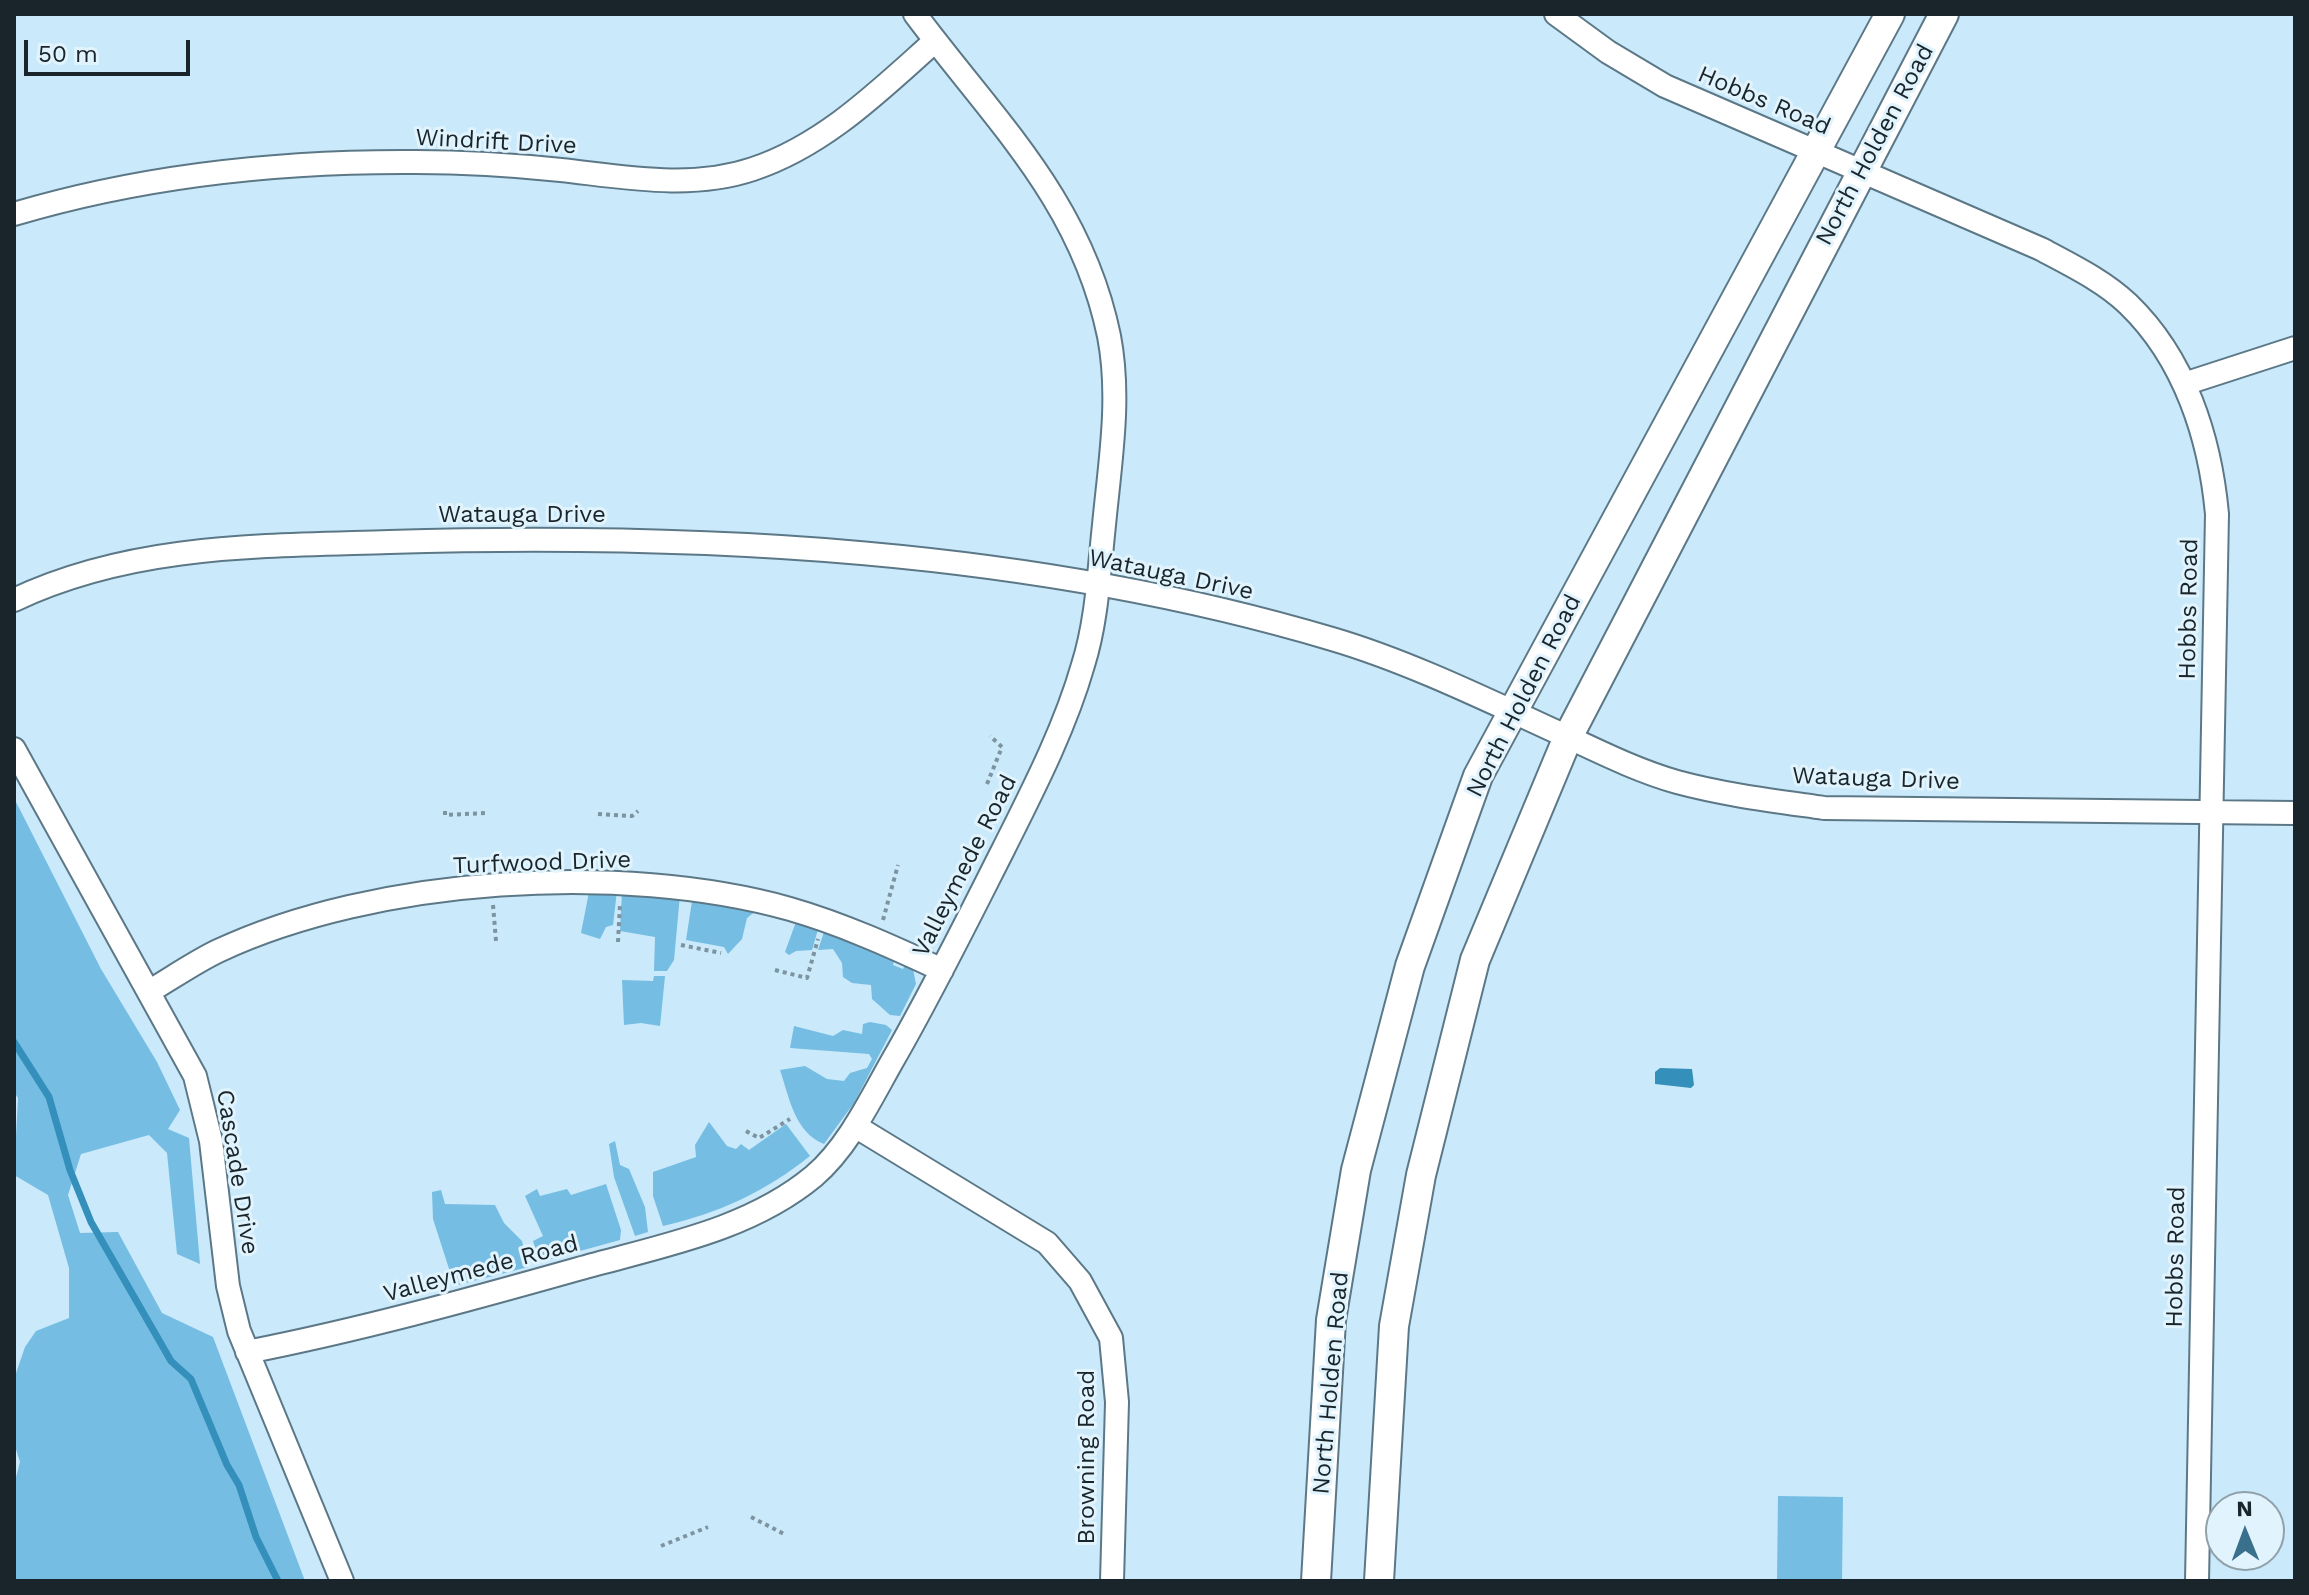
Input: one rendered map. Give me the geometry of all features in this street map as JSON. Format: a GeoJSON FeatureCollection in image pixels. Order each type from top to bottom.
{"type":"FeatureCollection","features":[{"type":"Feature","properties":{"kind":"main road","name":"North Holden Road"},"geometry":{"type":"LineString","coordinates":[[1316,1581],[1331,1320],[1356,1170],[1410,966],[1478,776],[1890,14]]}},
{"type":"Feature","properties":{"kind":"main road","name":"North Holden Road"},"geometry":{"type":"LineString","coordinates":[[1379,1581],[1394,1326],[1421,1175],[1475,960],[1568,737],[1944,14]]}},
{"type":"Feature","properties":{"kind":"street","name":"Valleymede Road"},"geometry":{"type":"LineString","coordinates":[[247,1352],[351,1332],[722,1229],[764,1208],[816,1174],[855,1126],[942,970],[1040,775],[1084,665],[1098,584],[1116,382],[1108,332],[1076,243],[1049,188],[1003,121],[915,14]]}},
{"type":"Feature","properties":{"kind":"street","name":"Hobbs Road"},"geometry":{"type":"LineString","coordinates":[[1556,14],[1608,52],[1665,86],[2041,249],[2090,276],[2127,303],[2151,331],[2184,384],[2202,428],[2217,514],[2197,1581]]}},
{"type":"Feature","properties":{"kind":"street","name":"Windrift Drive"},"geometry":{"type":"LineString","coordinates":[[14,214],[106,192],[210,175],[297,166],[415,162],[534,168],[669,181],[711,178],[752,170],[800,150],[864,105],[935,41]]}},
{"type":"Feature","properties":{"kind":"street"},"geometry":{"type":"LineString","coordinates":[[2184,384],[2295,348]]}},
{"type":"Feature","properties":{"kind":"street","name":"Watauga Drive"},"geometry":{"type":"LineString","coordinates":[[14,600],[55,580],[204,548],[430,541],[693,541],[838,550],[1098,584],[1337,640],[1675,781],[1824,808],[2295,813]]}},
{"type":"Feature","properties":{"kind":"street","name":"Cascade Drive"},"geometry":{"type":"LineString","coordinates":[[14,749],[195,1076],[211,1141],[228,1286],[247,1352],[342,1581]]}},
{"type":"Feature","properties":{"kind":"street","name":"Turfwood Drive"},"geometry":{"type":"LineString","coordinates":[[150,991],[217,951],[297,921],[376,899],[491,887],[668,886],[729,895],[791,909],[877,940],[942,970]]}},
{"type":"Feature","properties":{"kind":"street","name":"Browning Road"},"geometry":{"type":"LineString","coordinates":[[855,1126],[1047,1243],[1080,1281],[1111,1338],[1117,1402],[1112,1581]]}},
{"type":"Feature","properties":{"kind":"path"},"geometry":{"type":"LineString","coordinates":[[987,784],[1002,747],[990,736]]}},
{"type":"Feature","properties":{"kind":"path"},"geometry":{"type":"LineString","coordinates":[[445,811],[445,815],[487,813]]}},
{"type":"Feature","properties":{"kind":"path"},"geometry":{"type":"LineString","coordinates":[[598,814],[632,816],[638,811]]}},
{"type":"Feature","properties":{"kind":"path"},"geometry":{"type":"LineString","coordinates":[[877,940],[898,865]]}},
{"type":"Feature","properties":{"kind":"path"},"geometry":{"type":"LineString","coordinates":[[618,942],[621,885]]}},
{"type":"Feature","properties":{"kind":"path"},"geometry":{"type":"LineString","coordinates":[[491,887],[496,941]]}},
{"type":"Feature","properties":{"kind":"path"},"geometry":{"type":"LineString","coordinates":[[775,970],[807,978],[822,921]]}},
{"type":"Feature","properties":{"kind":"path"},"geometry":{"type":"LineString","coordinates":[[681,945],[721,953]]}},
{"type":"Feature","properties":{"kind":"path"},"geometry":{"type":"LineString","coordinates":[[746,1131],[759,1138],[790,1119]]}},
{"type":"Feature","properties":{"kind":"path"},"geometry":{"type":"LineString","coordinates":[[751,1517],[786,1535]]}},
{"type":"Feature","properties":{"kind":"path"},"geometry":{"type":"LineString","coordinates":[[661,1546],[708,1527]]}},
{"type":"Feature","properties":{"kind":"shaded area"},"geometry":{"type":"Polygon","coordinates":[[[14,798],[101,969],[157,1062],[180,1110],[168,1129],[189,1138],[200,1264],[177,1254],[167,1153],[149,1135],[81,1154],[68,1195],[80,1233],[118,1232],[162,1313],[213,1337],[305,1581],[14,1581],[14,1485],[20,1462],[14,1443],[14,1379],[25,1347],[36,1331],[69,1318],[69,1268],[48,1195],[14,1175],[18,1098],[14,1092],[14,798]]]}},
{"type":"Feature","properties":{"kind":"shaded area"},"geometry":{"type":"Polygon","coordinates":[[[617,891],[613,925],[606,927],[600,939],[581,933],[589,892],[617,891]]]}},
{"type":"Feature","properties":{"kind":"shaded area"},"geometry":{"type":"Polygon","coordinates":[[[622,892],[680,895],[674,960],[667,971],[654,971],[655,937],[620,931],[622,892]]]}},
{"type":"Feature","properties":{"kind":"shaded area"},"geometry":{"type":"Polygon","coordinates":[[[692,901],[760,908],[747,918],[742,939],[728,954],[724,947],[686,940],[692,901]]]}},
{"type":"Feature","properties":{"kind":"shaded area"},"geometry":{"type":"Polygon","coordinates":[[[797,919],[819,926],[812,950],[796,951],[789,955],[785,952],[797,919]]]}},
{"type":"Feature","properties":{"kind":"shaded area"},"geometry":{"type":"Polygon","coordinates":[[[825,929],[895,958],[893,965],[903,969],[905,964],[913,969],[916,984],[900,1016],[890,1015],[872,999],[871,985],[852,983],[843,977],[842,963],[833,949],[818,950],[825,929]]]}},
{"type":"Feature","properties":{"kind":"shaded area"},"geometry":{"type":"Polygon","coordinates":[[[654,976],[665,976],[660,1026],[641,1023],[624,1025],[622,980],[653,981],[654,976]]]}},
{"type":"Feature","properties":{"kind":"shaded area"},"geometry":{"type":"Polygon","coordinates":[[[863,1024],[886,1025],[892,1030],[854,1103],[824,1144],[799,1122],[780,1070],[805,1066],[827,1079],[844,1081],[850,1073],[867,1068],[872,1059],[869,1054],[790,1048],[794,1026],[833,1036],[843,1030],[862,1034],[863,1024]]]}},
{"type":"Feature","properties":{"kind":"shaded area"},"geometry":{"type":"Polygon","coordinates":[[[1660,1068],[1692,1069],[1694,1085],[1691,1088],[1655,1084],[1655,1072],[1660,1068]]]}},
{"type":"Feature","properties":{"kind":"shaded area"},"geometry":{"type":"Polygon","coordinates":[[[709,1122],[727,1146],[736,1149],[741,1144],[749,1150],[786,1124],[810,1156],[741,1200],[663,1226],[653,1196],[653,1172],[696,1157],[695,1145],[709,1122]]]}},
{"type":"Feature","properties":{"kind":"shaded area"},"geometry":{"type":"Polygon","coordinates":[[[615,1141],[620,1165],[629,1169],[645,1207],[648,1232],[635,1236],[614,1177],[609,1144],[615,1141]]]}},
{"type":"Feature","properties":{"kind":"shaded area"},"geometry":{"type":"Polygon","coordinates":[[[606,1184],[621,1230],[620,1240],[540,1262],[533,1241],[543,1236],[525,1196],[537,1189],[540,1196],[567,1189],[571,1195],[606,1184]]]}},
{"type":"Feature","properties":{"kind":"shaded area"},"geometry":{"type":"Polygon","coordinates":[[[441,1190],[445,1204],[495,1205],[504,1223],[522,1241],[528,1267],[458,1285],[452,1278],[433,1219],[432,1192],[441,1190]]]}},
{"type":"Feature","properties":{"kind":"shaded area"},"geometry":{"type":"Polygon","coordinates":[[[1778,1496],[1843,1497],[1842,1581],[1777,1581],[1778,1496]]]}},
{"type":"Feature","properties":{"kind":"waterway"},"geometry":{"type":"LineString","coordinates":[[14,1042],[49,1097],[70,1170],[91,1222],[171,1361],[191,1379],[227,1465],[239,1485],[256,1537],[278,1581]]}}]}
